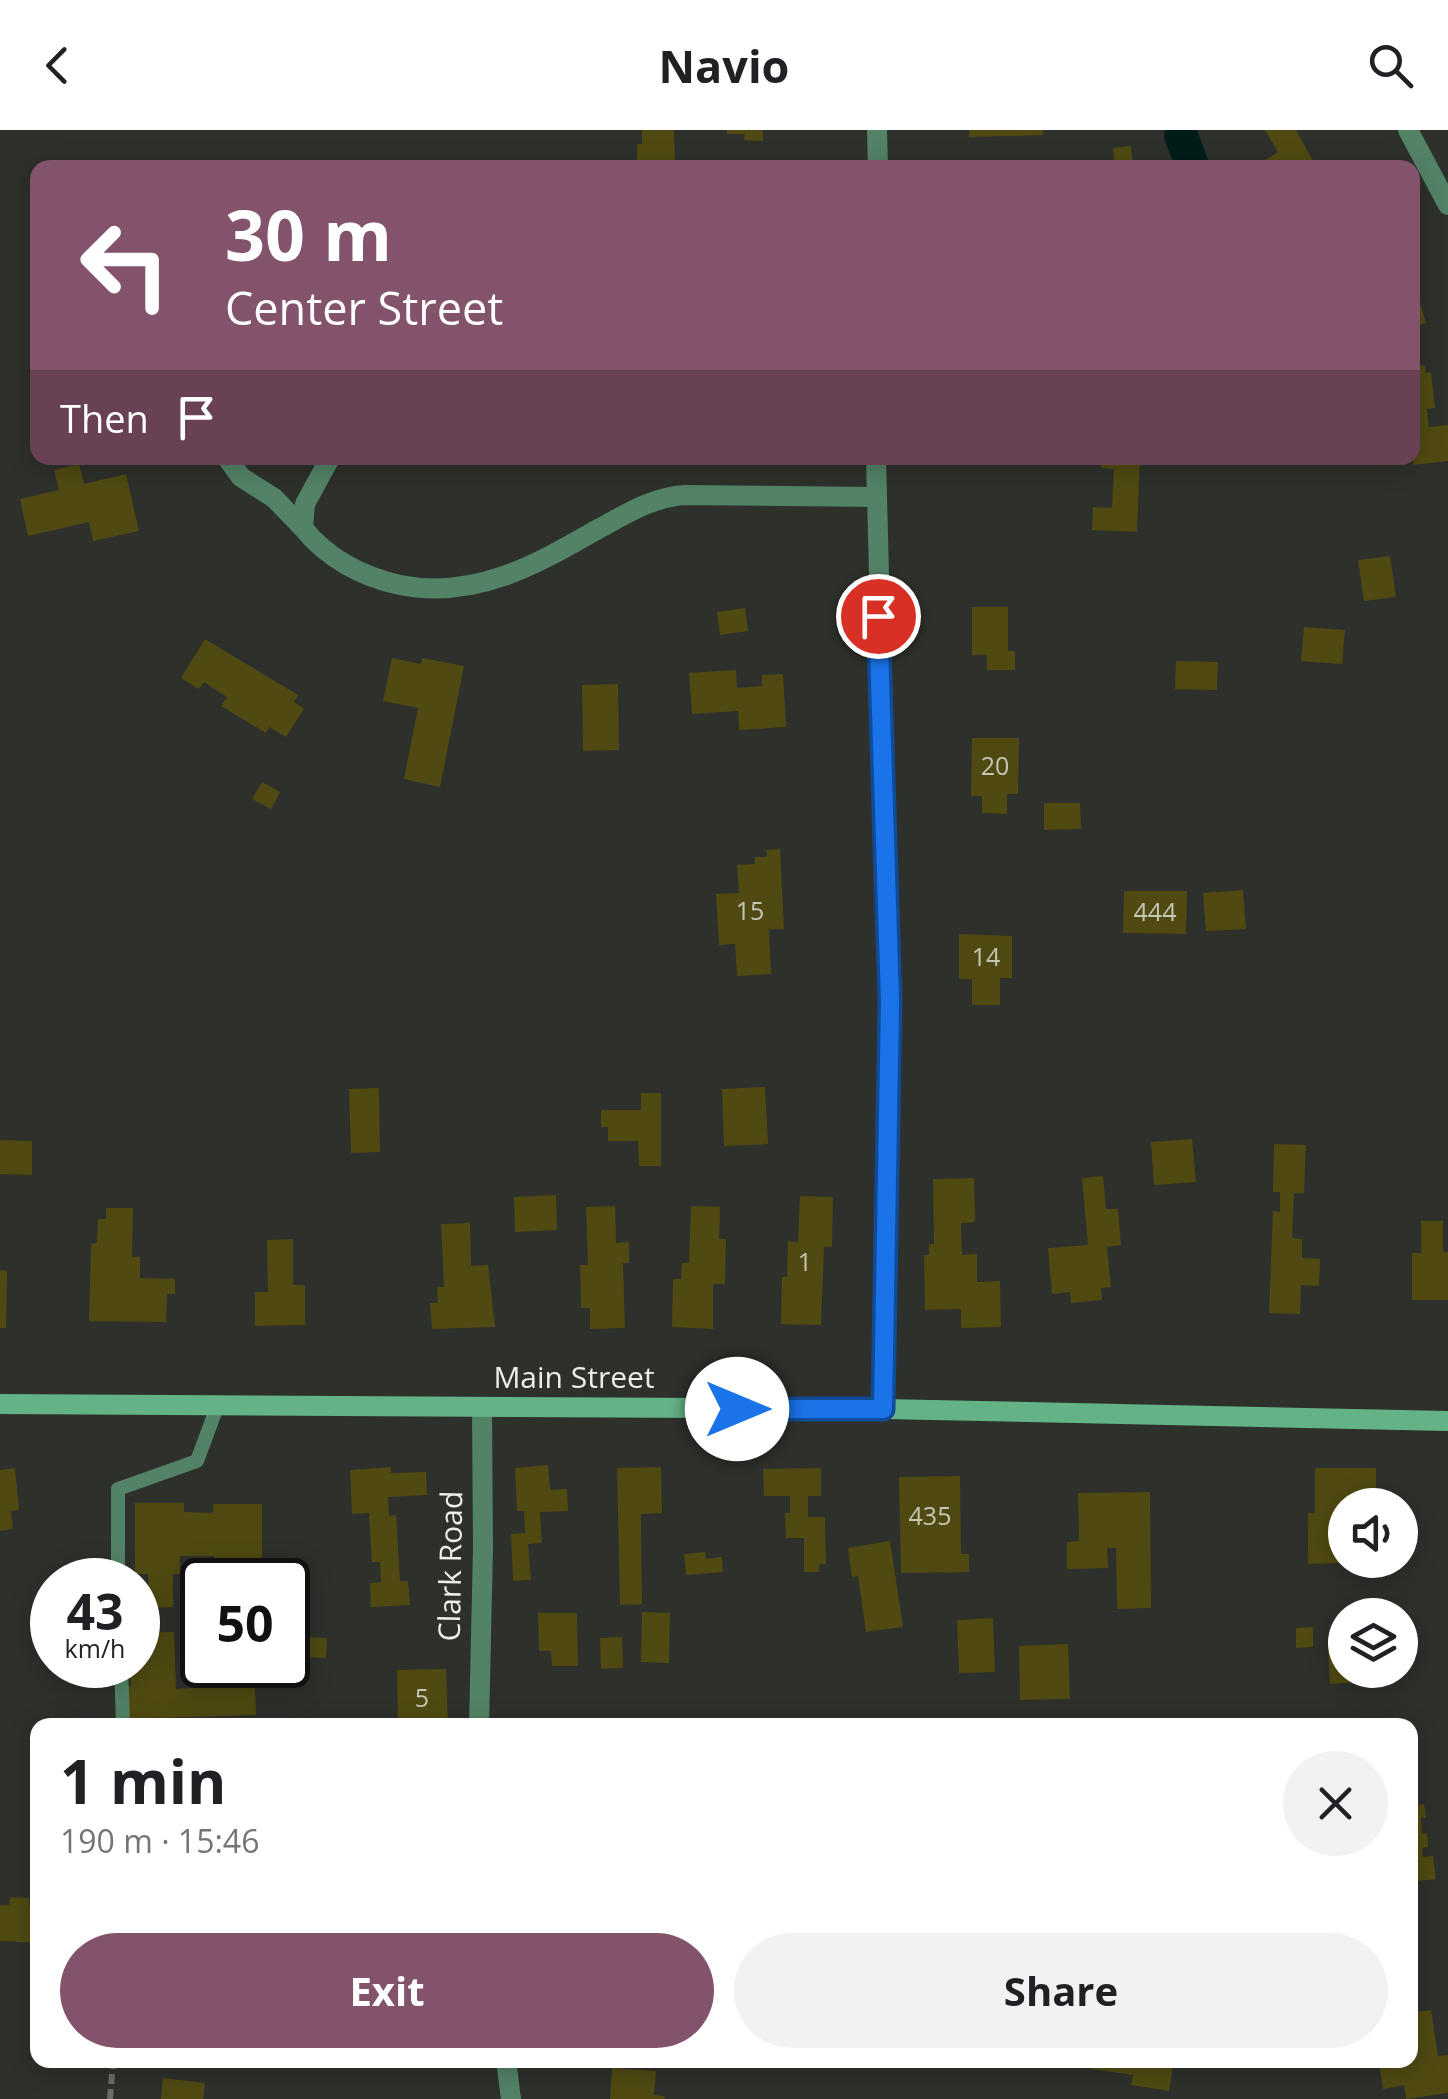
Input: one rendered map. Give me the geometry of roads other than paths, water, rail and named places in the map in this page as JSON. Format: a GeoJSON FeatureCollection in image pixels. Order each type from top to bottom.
{"type":"FeatureCollection","features":[{"type":"Feature","properties":{"kind":"main road","name":"Main Street"},"geometry":{"type":"LineString","coordinates":[[0,1404],[883,1409],[1448,1421]]}},
{"type":"Feature","properties":{"kind":"street"},"geometry":{"type":"LineString","coordinates":[[878,130],[878,160]]}},
{"type":"Feature","properties":{"kind":"street"},"geometry":{"type":"LineString","coordinates":[[1408,130],[1448,205]]}},
{"type":"Feature","properties":{"kind":"street"},"geometry":{"type":"LineString","coordinates":[[233,465],[241,477],[274,498],[315,543],[352,568],[382,582],[441,590],[501,579],[529,568],[637,507],[661,498],[875,497]]}},
{"type":"Feature","properties":{"kind":"street"},"geometry":{"type":"LineString","coordinates":[[303,528],[309,494],[326,465]]}},
{"type":"Feature","properties":{"kind":"street"},"geometry":{"type":"LineString","coordinates":[[876,465],[890,1002],[883,1409]]}},
{"type":"Feature","properties":{"kind":"street","name":"Clark Road"},"geometry":{"type":"LineString","coordinates":[[479,1718],[482,1408]]}},
{"type":"Feature","properties":{"kind":"street"},"geometry":{"type":"LineString","coordinates":[[507,2068],[510,2099]]}},
{"type":"Feature","properties":{"kind":"lane"},"geometry":{"type":"LineString","coordinates":[[118,1558],[118,1489],[197,1461],[217,1407]]}},
{"type":"Feature","properties":{"kind":"lane"},"geometry":{"type":"LineString","coordinates":[[121,1688],[122,1718]]}},
{"type":"Feature","properties":{"kind":"water"},"geometry":{"type":"Polygon","coordinates":[[[1165,130],[1197,130],[1208,160],[1172,160],[1165,130]]]}}]}
